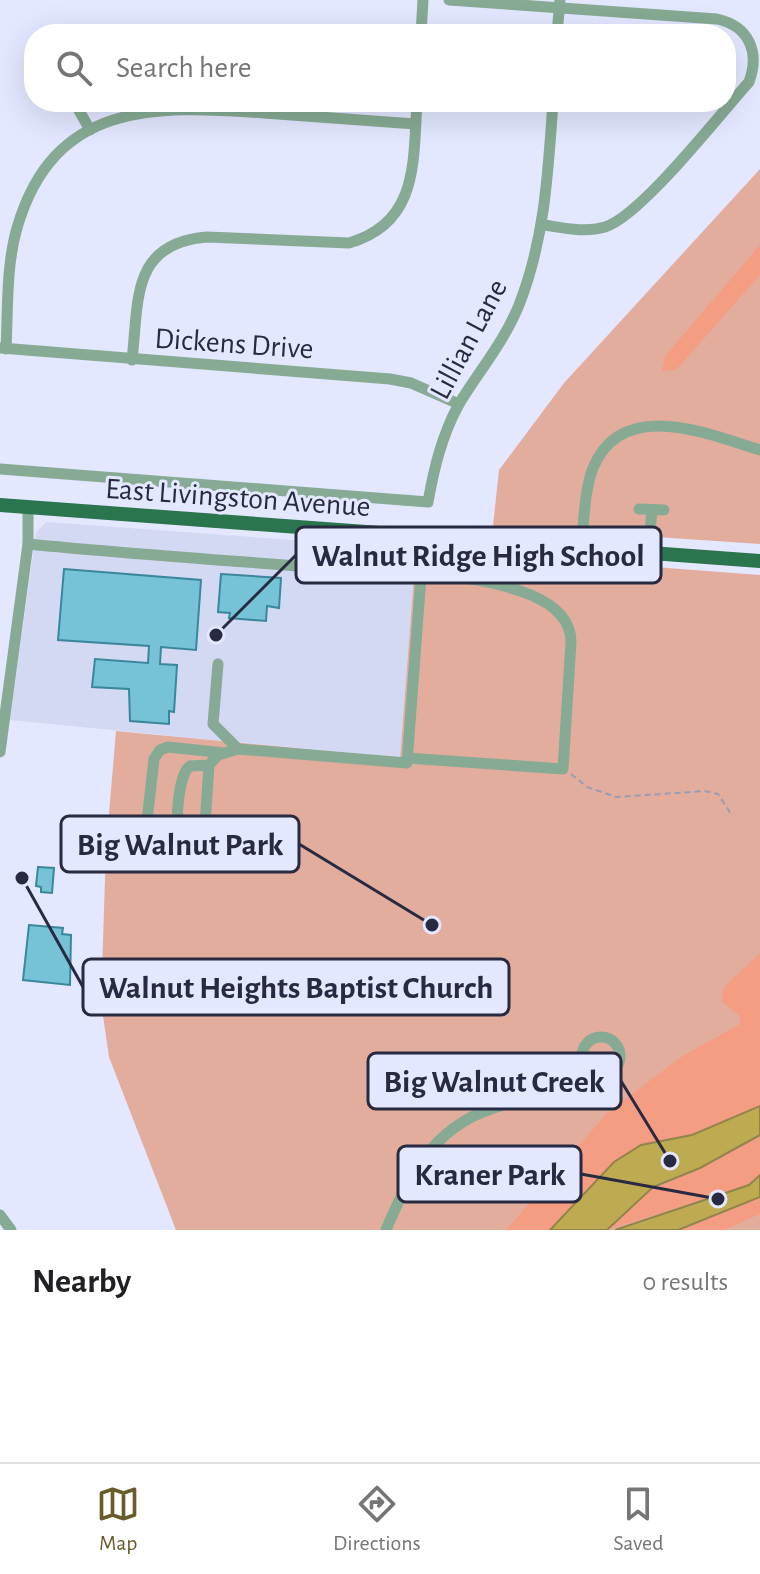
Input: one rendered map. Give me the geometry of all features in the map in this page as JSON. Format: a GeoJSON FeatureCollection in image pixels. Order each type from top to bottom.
{"type":"FeatureCollection","features":[{"type":"Feature","properties":{"kind":"main road","name":"East Livingston Avenue"},"geometry":{"type":"LineString","coordinates":[[0,505],[760,561]]}},
{"type":"Feature","properties":{"kind":"street"},"geometry":{"type":"LineString","coordinates":[[422,24],[423,0]]}},
{"type":"Feature","properties":{"kind":"street"},"geometry":{"type":"LineString","coordinates":[[449,0],[560,4],[717,19],[731,24]]}},
{"type":"Feature","properties":{"kind":"street"},"geometry":{"type":"LineString","coordinates":[[558,24],[560,4]]}},
{"type":"Feature","properties":{"kind":"street"},"geometry":{"type":"LineString","coordinates":[[736,26],[757,43],[756,64],[749,82],[736,96]]}},
{"type":"Feature","properties":{"kind":"street"},"geometry":{"type":"LineString","coordinates":[[80,112],[90,130]]}},
{"type":"Feature","properties":{"kind":"street"},"geometry":{"type":"LineString","coordinates":[[3,349],[13,246],[24,208],[46,171],[72,142],[90,130],[135,112]]}},
{"type":"Feature","properties":{"kind":"street"},"geometry":{"type":"LineString","coordinates":[[241,112],[415,124]]}},
{"type":"Feature","properties":{"kind":"street"},"geometry":{"type":"LineString","coordinates":[[132,360],[138,288],[158,255],[176,243],[196,237],[322,245],[363,239],[386,224],[402,204],[412,174],[416,112]]}},
{"type":"Feature","properties":{"kind":"street","name":"Lillian Lane"},"geometry":{"type":"LineString","coordinates":[[0,469],[428,502],[440,450],[459,404],[494,354],[518,307],[544,225],[552,112]]}},
{"type":"Feature","properties":{"kind":"street"},"geometry":{"type":"LineString","coordinates":[[544,225],[578,230],[604,227],[634,209],[722,112]]}},
{"type":"Feature","properties":{"kind":"street","name":"Dickens Drive"},"geometry":{"type":"LineString","coordinates":[[3,349],[390,379],[429,389],[459,404]]}},
{"type":"Feature","properties":{"kind":"street"},"geometry":{"type":"LineString","coordinates":[[581,548],[594,466],[604,449],[621,435],[649,426],[666,425],[760,450]]}},
{"type":"Feature","properties":{"kind":"street"},"geometry":{"type":"LineString","coordinates":[[0,752],[28,544],[28,508]]}},
{"type":"Feature","properties":{"kind":"street"},"geometry":{"type":"LineString","coordinates":[[639,509],[658,510],[648,553]]}},
{"type":"Feature","properties":{"kind":"street"},"geometry":{"type":"LineString","coordinates":[[209,765],[204,839],[194,843],[182,842],[177,829],[182,776],[190,766],[209,765],[226,753],[238,749],[407,763],[424,536]]}},
{"type":"Feature","properties":{"kind":"street"},"geometry":{"type":"LineString","coordinates":[[28,544],[421,574],[495,583],[531,595],[564,619],[571,629],[571,642],[563,769],[407,758]]}},
{"type":"Feature","properties":{"kind":"street"},"geometry":{"type":"LineString","coordinates":[[218,664],[213,724],[238,749]]}},
{"type":"Feature","properties":{"kind":"street"},"geometry":{"type":"LineString","coordinates":[[146,830],[154,759],[160,750],[168,747],[226,753]]}},
{"type":"Feature","properties":{"kind":"street"},"geometry":{"type":"LineString","coordinates":[[386,1230],[411,1176],[433,1146],[451,1129],[490,1109],[551,1090],[587,1068]]}},
{"type":"Feature","properties":{"kind":"street"},"geometry":{"type":"LineString","coordinates":[[0,1215],[11,1230]]}},
{"type":"Feature","properties":{"kind":"path"},"geometry":{"type":"LineString","coordinates":[[563,769],[587,787],[616,797],[705,791],[718,794],[731,814]]}},
{"type":"Feature","properties":{"kind":"shaded area"},"geometry":{"type":"Polygon","coordinates":[[[760,169],[760,544],[493,526],[499,470],[564,383],[760,169]]]}},
{"type":"Feature","properties":{"kind":"shaded area"},"geometry":{"type":"Polygon","coordinates":[[[760,245],[760,275],[676,370],[662,371],[665,356],[760,245]]]}},
{"type":"Feature","properties":{"kind":"shaded area"},"geometry":{"type":"Polygon","coordinates":[[[46,522],[416,549],[400,758],[10,720],[36,533],[46,522]]]}},
{"type":"Feature","properties":{"kind":"shaded area"},"geometry":{"type":"Polygon","coordinates":[[[416,549],[760,575],[760,1230],[176,1230],[109,1057],[101,1002],[106,849],[116,731],[400,758],[416,549]]]}},
{"type":"Feature","properties":{"kind":"shaded area"},"geometry":{"type":"Polygon","coordinates":[[[760,953],[760,1106],[692,1135],[641,1145],[614,1162],[550,1230],[506,1230],[607,1113],[681,1057],[740,1024],[740,1016],[721,1001],[724,987],[760,953]]]}},
{"type":"Feature","properties":{"kind":"shaded area"},"geometry":{"type":"Polygon","coordinates":[[[760,1106],[760,1135],[700,1168],[653,1187],[607,1230],[550,1230],[614,1162],[641,1145],[692,1135],[760,1106]]]}},
{"type":"Feature","properties":{"kind":"shaded area"},"geometry":{"type":"Polygon","coordinates":[[[760,1135],[760,1175],[749,1185],[607,1230],[653,1187],[700,1168],[760,1135]]]}},
{"type":"Feature","properties":{"kind":"shaded area"},"geometry":{"type":"Polygon","coordinates":[[[760,1175],[760,1197],[678,1230],[615,1230],[749,1185],[760,1175]]]}},
{"type":"Feature","properties":{"kind":"shaded area"},"geometry":{"type":"Polygon","coordinates":[[[760,1197],[760,1214],[724,1230],[678,1230],[760,1197]]]}},
{"type":"Feature","properties":{"kind":"building"},"geometry":{"type":"Polygon","coordinates":[[[64,569],[201,580],[196,650],[161,647],[160,664],[177,665],[174,712],[169,711],[169,724],[130,721],[129,689],[92,687],[95,659],[148,663],[149,646],[58,640],[64,569]]]}},
{"type":"Feature","properties":{"kind":"building"},"geometry":{"type":"Polygon","coordinates":[[[221,574],[281,578],[279,608],[267,606],[266,621],[229,618],[230,613],[218,612],[221,574]]]}},
{"type":"Feature","properties":{"kind":"building"},"geometry":{"type":"Polygon","coordinates":[[[38,867],[54,868],[52,893],[41,892],[41,887],[36,886],[38,867]]]}},
{"type":"Feature","properties":{"kind":"building"},"geometry":{"type":"Polygon","coordinates":[[[29,925],[63,928],[62,934],[71,935],[70,985],[23,980],[29,925]]]}},
{"type":"Feature","properties":{"kind":"place","name":"Walnut Ridge High School"},"geometry":{"type":"Point","coordinates":[216,635]}},
{"type":"Feature","properties":{"kind":"place","name":"Walnut Heights Baptist Church"},"geometry":{"type":"Point","coordinates":[22,878]}},
{"type":"Feature","properties":{"kind":"place","name":"Big Walnut Park"},"geometry":{"type":"Point","coordinates":[432,925]}},
{"type":"Feature","properties":{"kind":"place","name":"Big Walnut Creek"},"geometry":{"type":"Point","coordinates":[670,1161]}},
{"type":"Feature","properties":{"kind":"place","name":"Kraner Park"},"geometry":{"type":"Point","coordinates":[718,1199]}}]}
